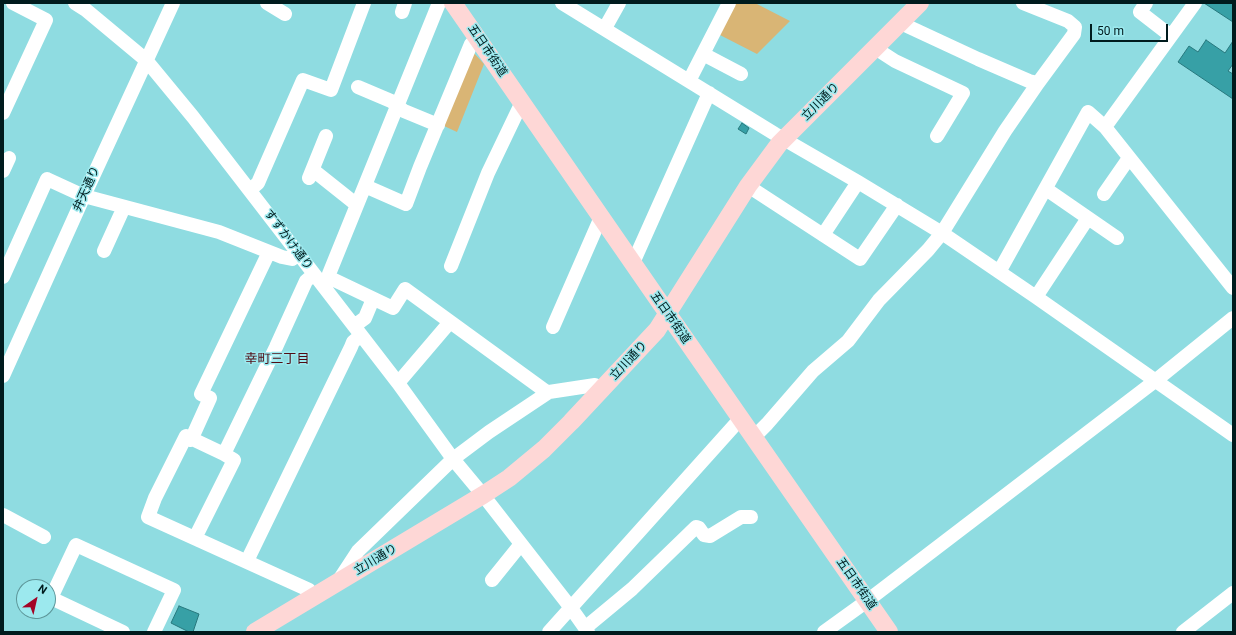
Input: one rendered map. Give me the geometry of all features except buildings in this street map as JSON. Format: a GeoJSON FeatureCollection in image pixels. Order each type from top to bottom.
{"type":"FeatureCollection","features":[{"type":"Feature","properties":{"kind":"main road","name":"五日市街道"},"geometry":{"type":"LineString","coordinates":[[453,3],[889,632]]}},
{"type":"Feature","properties":{"kind":"main road","name":"立川通り"},"geometry":{"type":"LineString","coordinates":[[264,630],[338,582],[483,495],[530,462],[602,390],[657,330],[748,186],[772,153],[784,139],[920,3]]}},
{"type":"Feature","properties":{"kind":"street"},"geometry":{"type":"LineString","coordinates":[[3,113],[7,96],[46,20],[13,3]]}},
{"type":"Feature","properties":{"kind":"street","name":"すずかけ通り"},"geometry":{"type":"LineString","coordinates":[[75,3],[86,10],[146,60],[193,117],[298,254],[321,278],[358,331],[453,459],[483,495],[587,630]]}},
{"type":"Feature","properties":{"kind":"street","name":"弁天通り"},"geometry":{"type":"LineString","coordinates":[[3,376],[173,3]]}},
{"type":"Feature","properties":{"kind":"street"},"geometry":{"type":"LineString","coordinates":[[267,3],[285,14]]}},
{"type":"Feature","properties":{"kind":"street"},"geometry":{"type":"LineString","coordinates":[[250,190],[258,183],[303,80],[331,90],[364,3]]}},
{"type":"Feature","properties":{"kind":"street"},"geometry":{"type":"LineString","coordinates":[[321,278],[357,205],[439,3]]}},
{"type":"Feature","properties":{"kind":"street"},"geometry":{"type":"LineString","coordinates":[[562,3],[784,139],[942,233],[1233,435]]}},
{"type":"Feature","properties":{"kind":"street"},"geometry":{"type":"LineString","coordinates":[[605,28],[619,3]]}},
{"type":"Feature","properties":{"kind":"street"},"geometry":{"type":"LineString","coordinates":[[689,81],[729,3]]}},
{"type":"Feature","properties":{"kind":"street"},"geometry":{"type":"LineString","coordinates":[[754,437],[813,371],[848,341],[879,300],[928,250],[942,233],[998,142],[1038,83],[1074,34],[1075,27],[1068,21],[1023,3]]}},
{"type":"Feature","properties":{"kind":"street"},"geometry":{"type":"LineString","coordinates":[[1146,3],[1140,12],[1171,36]]}},
{"type":"Feature","properties":{"kind":"street"},"geometry":{"type":"LineString","coordinates":[[1105,127],[1195,3]]}},
{"type":"Feature","properties":{"kind":"street"},"geometry":{"type":"LineString","coordinates":[[902,21],[907,26],[978,59],[1029,81],[1038,83]]}},
{"type":"Feature","properties":{"kind":"street"},"geometry":{"type":"LineString","coordinates":[[365,186],[406,204],[471,44],[478,38]]}},
{"type":"Feature","properties":{"kind":"street"},"geometry":{"type":"LineString","coordinates":[[875,48],[895,61],[963,93],[937,136]]}},
{"type":"Feature","properties":{"kind":"street"},"geometry":{"type":"LineString","coordinates":[[703,54],[741,74]]}},
{"type":"Feature","properties":{"kind":"street"},"geometry":{"type":"LineString","coordinates":[[358,87],[391,100],[396,106],[404,111],[438,125]]}},
{"type":"Feature","properties":{"kind":"street"},"geometry":{"type":"LineString","coordinates":[[633,263],[709,93]]}},
{"type":"Feature","properties":{"kind":"street"},"geometry":{"type":"LineString","coordinates":[[450,266],[488,173],[522,102]]}},
{"type":"Feature","properties":{"kind":"street"},"geometry":{"type":"LineString","coordinates":[[999,272],[1046,190],[1088,112],[1105,127],[1233,288]]}},
{"type":"Feature","properties":{"kind":"street"},"geometry":{"type":"LineString","coordinates":[[326,136],[311,174],[357,205]]}},
{"type":"Feature","properties":{"kind":"street"},"geometry":{"type":"LineString","coordinates":[[3,171],[9,158]]}},
{"type":"Feature","properties":{"kind":"street"},"geometry":{"type":"LineString","coordinates":[[1104,194],[1130,158]]}},
{"type":"Feature","properties":{"kind":"street"},"geometry":{"type":"LineString","coordinates":[[3,277],[47,179],[84,196],[219,232],[282,257],[292,258],[298,254]]}},
{"type":"Feature","properties":{"kind":"street"},"geometry":{"type":"LineString","coordinates":[[823,235],[858,182]]}},
{"type":"Feature","properties":{"kind":"street"},"geometry":{"type":"LineString","coordinates":[[748,186],[860,259],[897,205]]}},
{"type":"Feature","properties":{"kind":"street"},"geometry":{"type":"LineString","coordinates":[[1046,190],[1117,238]]}},
{"type":"Feature","properties":{"kind":"street"},"geometry":{"type":"LineString","coordinates":[[104,250],[124,207]]}},
{"type":"Feature","properties":{"kind":"street"},"geometry":{"type":"LineString","coordinates":[[553,327],[601,217]]}},
{"type":"Feature","properties":{"kind":"street"},"geometry":{"type":"LineString","coordinates":[[1036,297],[1088,218]]}},
{"type":"Feature","properties":{"kind":"street"},"geometry":{"type":"LineString","coordinates":[[191,440],[210,398],[201,394],[269,252]]}},
{"type":"Feature","properties":{"kind":"street"},"geometry":{"type":"LineString","coordinates":[[224,454],[306,281],[321,278],[392,308],[405,289],[548,393]]}},
{"type":"Feature","properties":{"kind":"street"},"geometry":{"type":"LineString","coordinates":[[247,561],[373,299]]}},
{"type":"Feature","properties":{"kind":"street"},"geometry":{"type":"LineString","coordinates":[[824,632],[1155,381],[1233,318]]}},
{"type":"Feature","properties":{"kind":"street"},"geometry":{"type":"LineString","coordinates":[[398,383],[450,322]]}},
{"type":"Feature","properties":{"kind":"street"},"geometry":{"type":"LineString","coordinates":[[338,582],[358,551],[453,459],[489,432],[548,393],[595,384],[602,390]]}},
{"type":"Feature","properties":{"kind":"street"},"geometry":{"type":"LineString","coordinates":[[549,632],[741,418]]}},
{"type":"Feature","properties":{"kind":"street"},"geometry":{"type":"LineString","coordinates":[[195,538],[234,460],[224,454],[191,440],[186,436],[155,498],[148,517],[310,590],[314,597]]}},
{"type":"Feature","properties":{"kind":"street"},"geometry":{"type":"LineString","coordinates":[[3,515],[44,536]]}},
{"type":"Feature","properties":{"kind":"street"},"geometry":{"type":"LineString","coordinates":[[587,630],[696,527],[699,528],[704,534],[710,536],[742,517],[751,517]]}},
{"type":"Feature","properties":{"kind":"street"},"geometry":{"type":"LineString","coordinates":[[492,580],[521,544]]}},
{"type":"Feature","properties":{"kind":"street"},"geometry":{"type":"LineString","coordinates":[[124,632],[51,598],[76,545],[174,590],[154,632]]}},
{"type":"Feature","properties":{"kind":"street"},"geometry":{"type":"LineString","coordinates":[[1183,632],[1233,593]]}},
{"type":"Feature","properties":{"kind":"shaded area"},"geometry":{"type":"Polygon","coordinates":[[[734,3],[755,3],[790,21],[757,54],[718,34],[734,3]]]}},
{"type":"Feature","properties":{"kind":"shaded area"},"geometry":{"type":"Polygon","coordinates":[[[473,52],[484,64],[457,132],[444,126],[473,52]]]}},
{"type":"Feature","properties":{"kind":"district","name":"幸町三丁目"},"geometry":{"type":"Point","coordinates":[277,360]}}]}
